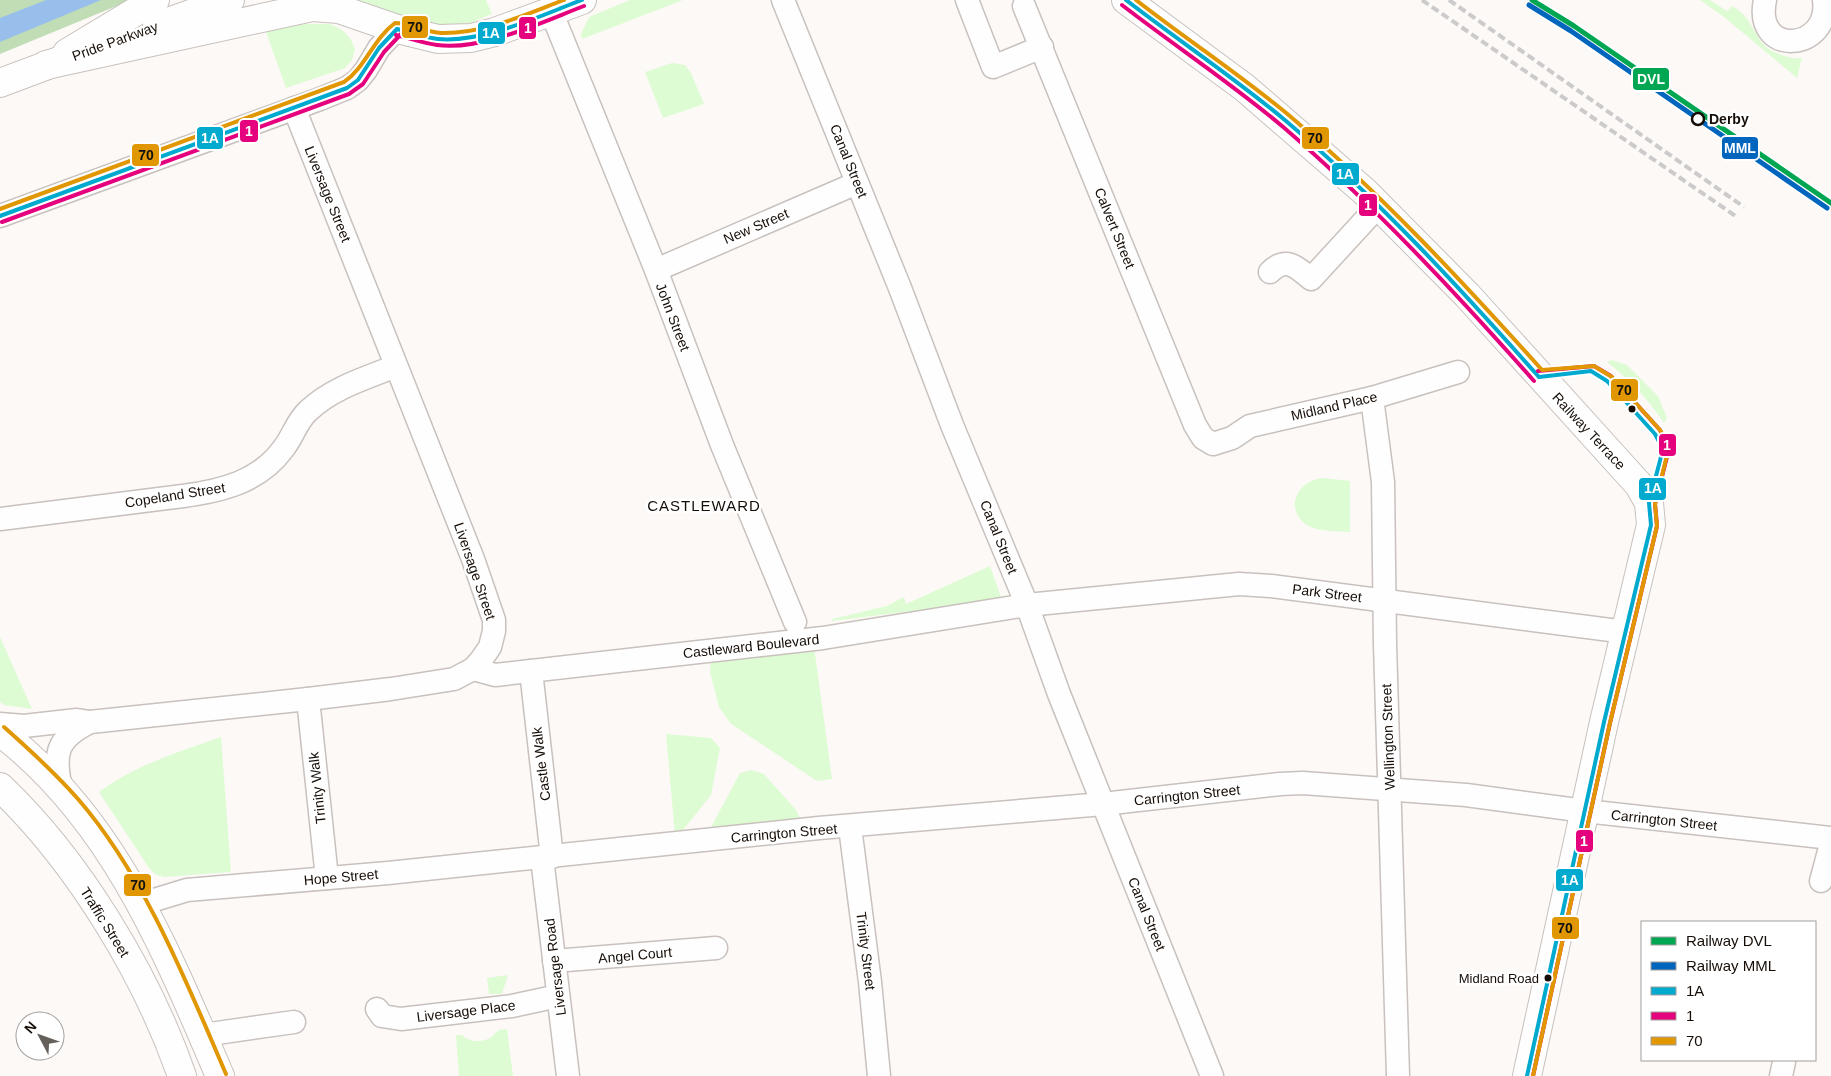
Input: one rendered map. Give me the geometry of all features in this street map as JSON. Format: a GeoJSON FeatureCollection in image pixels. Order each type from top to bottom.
{"type":"FeatureCollection","features":[{"type":"Feature","properties":{"kind":"main road"},"geometry":{"type":"LineString","coordinates":[[46,66],[155,0]]}},
{"type":"Feature","properties":{"kind":"main road","name":"Pride Parkway"},"geometry":{"type":"LineString","coordinates":[[0,83],[230,0]]}},
{"type":"Feature","properties":{"kind":"main road"},"geometry":{"type":"LineString","coordinates":[[46,66],[312,7],[339,9],[397,29],[438,39],[471,38],[494,32],[582,0]]}},
{"type":"Feature","properties":{"kind":"main road","name":"Railway Terrace"},"geometry":{"type":"LineString","coordinates":[[1126,0],[1245,88],[1379,205],[1467,296],[1639,485],[1649,503],[1651,525],[1626,632]]}},
{"type":"Feature","properties":{"kind":"main road"},"geometry":{"type":"LineString","coordinates":[[1527,1076],[1626,632]]}},
{"type":"Feature","properties":{"kind":"main road"},"geometry":{"type":"LineString","coordinates":[[0,732],[61,788],[105,843],[141,904],[164,949],[220,1076]]}},
{"type":"Feature","properties":{"kind":"main road","name":"Traffic Street"},"geometry":{"type":"LineString","coordinates":[[0,787],[31,818],[48,839],[101,912],[151,1000],[182,1076]]}},
{"type":"Feature","properties":{"kind":"street","name":"Canal Street"},"geometry":{"type":"LineString","coordinates":[[783,0],[794,22],[952,425],[1027,605],[1059,694],[1212,1076]]}},
{"type":"Feature","properties":{"kind":"street"},"geometry":{"type":"LineString","coordinates":[[968,0],[993,67],[1042,47]]}},
{"type":"Feature","properties":{"kind":"street"},"geometry":{"type":"LineString","coordinates":[[1765,0],[1763,10],[1768,27],[1775,35],[1791,42],[1800,42],[1816,34],[1822,26],[1826,5]]}},
{"type":"Feature","properties":{"kind":"street","name":"Calvert Street"},"geometry":{"type":"LineString","coordinates":[[1024,6],[1195,425],[1204,438],[1213,444]]}},
{"type":"Feature","properties":{"kind":"street","name":"John Street"},"geometry":{"type":"LineString","coordinates":[[551,11],[656,270],[722,445],[795,622]]}},
{"type":"Feature","properties":{"kind":"street"},"geometry":{"type":"LineString","coordinates":[[0,216],[346,88],[358,80],[379,48],[397,29]]}},
{"type":"Feature","properties":{"kind":"street","name":"Liversage Street"},"geometry":{"type":"LineString","coordinates":[[0,724],[24,726],[77,720],[90,722],[308,699],[454,679],[473,669],[490,647],[494,631],[494,620],[443,482],[294,108]]}},
{"type":"Feature","properties":{"kind":"street","name":"New Street"},"geometry":{"type":"LineString","coordinates":[[656,270],[857,183]]}},
{"type":"Feature","properties":{"kind":"street"},"geometry":{"type":"LineString","coordinates":[[1270,272],[1276,266],[1292,265],[1311,279],[1379,205]]}},
{"type":"Feature","properties":{"kind":"street","name":"Copeland Street"},"geometry":{"type":"LineString","coordinates":[[0,518],[193,495],[230,487],[252,477],[267,467],[284,448],[302,417],[324,398],[396,366]]}},
{"type":"Feature","properties":{"kind":"street","name":"Midland Place"},"geometry":{"type":"LineString","coordinates":[[1213,444],[1232,438],[1250,426],[1372,398],[1458,372]]}},
{"type":"Feature","properties":{"kind":"street","name":"Wellington Street"},"geometry":{"type":"LineString","coordinates":[[1372,398],[1383,482],[1398,1076]]}},
{"type":"Feature","properties":{"kind":"street","name":"Park Street"},"geometry":{"type":"LineString","coordinates":[[1027,605],[1239,584],[1272,586],[1626,632]]}},
{"type":"Feature","properties":{"kind":"street","name":"Castleward Boulevard"},"geometry":{"type":"LineString","coordinates":[[473,669],[494,675],[823,638],[1027,605]]}},
{"type":"Feature","properties":{"kind":"street","name":"Castle Walk"},"geometry":{"type":"LineString","coordinates":[[531,671],[547,858]]}},
{"type":"Feature","properties":{"kind":"street","name":"Trinity Walk"},"geometry":{"type":"LineString","coordinates":[[308,699],[327,878]]}},
{"type":"Feature","properties":{"kind":"street","name":"Liversage Street"},"geometry":{"type":"LineString","coordinates":[[61,788],[57,762],[61,746],[69,734],[90,722]]}},
{"type":"Feature","properties":{"kind":"street","name":"Carrington Street"},"geometry":{"type":"LineString","coordinates":[[547,858],[696,841],[1103,804],[1280,784],[1326,784],[1466,795],[1585,811],[1831,838]]}},
{"type":"Feature","properties":{"kind":"street","name":"Trinity Street"},"geometry":{"type":"LineString","coordinates":[[850,827],[875,1025],[879,1076]]}},
{"type":"Feature","properties":{"kind":"street"},"geometry":{"type":"LineString","coordinates":[[1821,880],[1831,844]]}},
{"type":"Feature","properties":{"kind":"street","name":"Hope Street"},"geometry":{"type":"LineString","coordinates":[[141,904],[186,890],[547,858]]}},
{"type":"Feature","properties":{"kind":"street","name":"Liversage Road"},"geometry":{"type":"LineString","coordinates":[[547,858],[554,962],[568,1076]]}},
{"type":"Feature","properties":{"kind":"street","name":"Angel Court"},"geometry":{"type":"LineString","coordinates":[[554,962],[716,948]]}},
{"type":"Feature","properties":{"kind":"street","name":"Liversage Place"},"geometry":{"type":"LineString","coordinates":[[377,1009],[382,1016],[401,1019],[512,1006],[558,996]]}},
{"type":"Feature","properties":{"kind":"street"},"geometry":{"type":"LineString","coordinates":[[203,1036],[294,1022]]}},
{"type":"Feature","properties":{"kind":"green space"},"geometry":{"type":"Polygon","coordinates":[[[0,0],[131,0],[0,54],[0,0]]]}},
{"type":"Feature","properties":{"kind":"green space"},"geometry":{"type":"Polygon","coordinates":[[[316,0],[486,0],[492,14],[470,23],[443,25],[426,23],[381,9],[316,0]]]}},
{"type":"Feature","properties":{"kind":"green space"},"geometry":{"type":"Polygon","coordinates":[[[630,0],[683,0],[582,39],[581,34],[589,17],[630,0]]]}},
{"type":"Feature","properties":{"kind":"green space"},"geometry":{"type":"Polygon","coordinates":[[[1700,0],[1710,0],[1727,11],[1732,6],[1743,14],[1761,41],[1769,49],[1793,58],[1802,58],[1797,78],[1724,17],[1700,0]]]}},
{"type":"Feature","properties":{"kind":"green space"},"geometry":{"type":"Polygon","coordinates":[[[307,24],[330,24],[342,30],[350,38],[355,49],[352,60],[345,68],[286,88],[265,29],[307,24]]]}},
{"type":"Feature","properties":{"kind":"green space"},"geometry":{"type":"Polygon","coordinates":[[[672,63],[685,65],[691,73],[704,104],[663,118],[645,72],[672,63]]]}},
{"type":"Feature","properties":{"kind":"green space"},"geometry":{"type":"Polygon","coordinates":[[[1612,360],[1627,365],[1658,396],[1667,418],[1664,423],[1638,390],[1607,362],[1612,360]]]}},
{"type":"Feature","properties":{"kind":"green space"},"geometry":{"type":"Polygon","coordinates":[[[1323,478],[1350,481],[1350,532],[1328,531],[1311,527],[1300,518],[1296,511],[1295,504],[1301,490],[1314,480],[1323,478]]]}},
{"type":"Feature","properties":{"kind":"green space"},"geometry":{"type":"Polygon","coordinates":[[[990,566],[1002,600],[832,621],[832,619],[887,606],[904,597],[906,604],[990,566]]]}},
{"type":"Feature","properties":{"kind":"green space"},"geometry":{"type":"Polygon","coordinates":[[[0,637],[32,709],[4,705],[0,702],[0,637]]]}},
{"type":"Feature","properties":{"kind":"green space"},"geometry":{"type":"Polygon","coordinates":[[[814,646],[832,779],[817,781],[731,724],[719,707],[710,672],[711,659],[814,646]]]}},
{"type":"Feature","properties":{"kind":"green space"},"geometry":{"type":"Polygon","coordinates":[[[666,734],[711,738],[720,748],[711,795],[679,835],[675,835],[666,734]]]}},
{"type":"Feature","properties":{"kind":"green space"},"geometry":{"type":"Polygon","coordinates":[[[221,737],[231,872],[164,877],[155,874],[149,868],[99,792],[113,782],[142,767],[221,737]]]}},
{"type":"Feature","properties":{"kind":"green space"},"geometry":{"type":"Polygon","coordinates":[[[751,770],[764,774],[796,810],[801,821],[709,831],[740,773],[751,770]]]}},
{"type":"Feature","properties":{"kind":"green space"},"geometry":{"type":"Polygon","coordinates":[[[508,975],[502,994],[489,994],[487,978],[508,975]]]}},
{"type":"Feature","properties":{"kind":"green space"},"geometry":{"type":"Polygon","coordinates":[[[507,1029],[513,1076],[459,1076],[456,1035],[462,1035],[473,1041],[481,1041],[493,1036],[499,1030],[507,1029]]]}},
{"type":"Feature","properties":{"kind":"water"},"geometry":{"type":"Polygon","coordinates":[[[46,0],[101,0],[0,42],[0,18],[46,0]]]}},
{"type":"Feature","properties":{"kind":"railway"},"geometry":{"type":"LineString","coordinates":[[1422,0],[1737,217]]}},
{"type":"Feature","properties":{"kind":"railway"},"geometry":{"type":"LineString","coordinates":[[1449,0],[1744,207]]}},
{"type":"Feature","properties":{"kind":"rail line","name":"DVL"},"geometry":{"type":"LineString","coordinates":[[1532,0],[1574,26],[1831,203]]}},
{"type":"Feature","properties":{"kind":"rail line","name":"MML"},"geometry":{"type":"LineString","coordinates":[[1529,5],[1571,31],[1827,208]]}},
{"type":"Feature","properties":{"kind":"transit line","name":"70"},"geometry":{"type":"LineString","coordinates":[[0,209],[344,82],[352,76],[381,37],[395,23],[441,33],[473,30],[504,22],[564,0]]}},
{"type":"Feature","properties":{"kind":"transit line","name":"1A"},"geometry":{"type":"LineString","coordinates":[[397,29],[438,39],[474,37],[511,27],[582,0]]}},
{"type":"Feature","properties":{"kind":"transit line","name":"1A"},"geometry":{"type":"LineString","coordinates":[[1126,0],[1286,121],[1353,181],[1417,244],[1539,377]]}},
{"type":"Feature","properties":{"kind":"transit line","name":"70"},"geometry":{"type":"LineString","coordinates":[[1136,0],[1291,117],[1357,176],[1482,304],[1542,370],[1594,366],[1612,377],[1660,430],[1669,447],[1655,504],[1657,526],[1610,723],[1533,1076]]}},
{"type":"Feature","properties":{"kind":"transit line","name":"1"},"geometry":{"type":"LineString","coordinates":[[1122,5],[1282,126],[1349,186],[1412,249],[1534,381]]}},
{"type":"Feature","properties":{"kind":"transit line","name":"1"},"geometry":{"type":"LineString","coordinates":[[396,35],[437,45],[473,44],[512,34],[584,6]]}},
{"type":"Feature","properties":{"kind":"transit line","name":"1A"},"geometry":{"type":"LineString","coordinates":[[0,216],[347,88],[358,80],[379,48],[397,29]]}},
{"type":"Feature","properties":{"kind":"transit line","name":"1"},"geometry":{"type":"LineString","coordinates":[[2,222],[349,94],[363,84],[384,52],[402,33]]}},
{"type":"Feature","properties":{"kind":"transit line","name":"1"},"geometry":{"type":"LineString","coordinates":[[1533,1076],[1610,723],[1657,526],[1655,504],[1669,449],[1660,430],[1611,376],[1594,366],[1538,371]]}},
{"type":"Feature","properties":{"kind":"transit line","name":"1A"},"geometry":{"type":"LineString","coordinates":[[1527,1076],[1604,722],[1651,525],[1649,503],[1663,449],[1655,434],[1607,381],[1591,371],[1539,377]]}},
{"type":"Feature","properties":{"kind":"transit line","name":"70"},"geometry":{"type":"LineString","coordinates":[[4,727],[78,799],[102,829],[123,861],[162,930],[226,1074]]}},
{"type":"Feature","properties":{"kind":"place","name":"Derby"},"geometry":{"type":"Point","coordinates":[1698,119]}},
{"type":"Feature","properties":{"kind":"place","name":"Midland Road"},"geometry":{"type":"Point","coordinates":[1548,978]}},
{"type":"Feature","properties":{"kind":"district","name":"CASTLEWARD"},"geometry":{"type":"Point","coordinates":[704,506]}}]}
